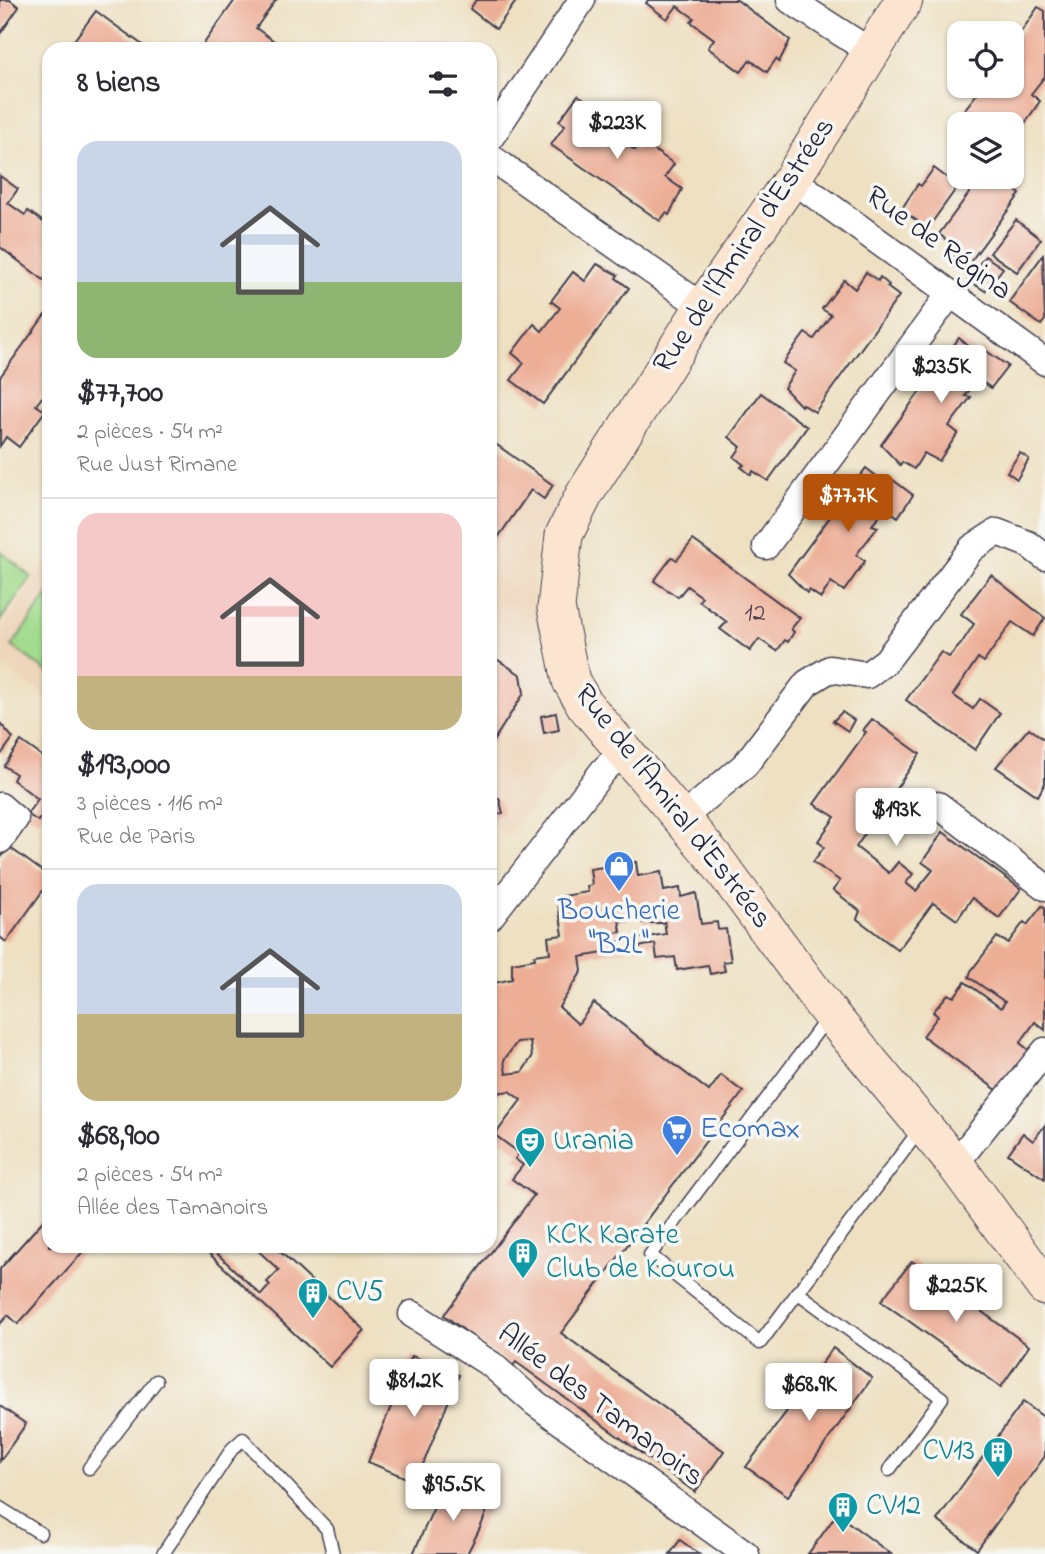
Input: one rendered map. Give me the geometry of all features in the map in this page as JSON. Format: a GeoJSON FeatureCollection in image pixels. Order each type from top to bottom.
{"type":"FeatureCollection","features":[{"type":"Feature","properties":{"kind":"street"},"geometry":{"type":"LineString","coordinates":[[497,128],[582,0]]}},
{"type":"Feature","properties":{"kind":"street"},"geometry":{"type":"LineString","coordinates":[[790,0],[871,52]]}},
{"type":"Feature","properties":{"kind":"street","name":"Rue de l'Amiral d'Estrées"},"geometry":{"type":"LineString","coordinates":[[904,0],[792,179],[703,307],[583,495],[564,534],[556,608],[571,681],[584,705],[713,856],[830,1014],[955,1164],[1045,1287]]}},
{"type":"Feature","properties":{"kind":"street"},"geometry":{"type":"LineString","coordinates":[[497,162],[703,307]]}},
{"type":"Feature","properties":{"kind":"street","name":"Rue de Régina"},"geometry":{"type":"LineString","coordinates":[[792,179],[1045,362]]}},
{"type":"Feature","properties":{"kind":"street"},"geometry":{"type":"LineString","coordinates":[[766,546],[950,294]]}},
{"type":"Feature","properties":{"kind":"street"},"geometry":{"type":"LineString","coordinates":[[678,816],[694,807],[745,765],[807,683],[830,669],[867,675],[886,660],[972,548],[997,532],[1028,544],[1045,557]]}},
{"type":"Feature","properties":{"kind":"street"},"geometry":{"type":"LineString","coordinates":[[497,903],[603,771],[623,751]]}},
{"type":"Feature","properties":{"kind":"street"},"geometry":{"type":"LineString","coordinates":[[938,805],[1045,887]]}},
{"type":"Feature","properties":{"kind":"street"},"geometry":{"type":"LineString","coordinates":[[0,806],[15,819],[0,840]]}},
{"type":"Feature","properties":{"kind":"street"},"geometry":{"type":"LineString","coordinates":[[955,1164],[1045,1051]]}},
{"type":"Feature","properties":{"kind":"street","name":"Allée des Tamanoirs"},"geometry":{"type":"LineString","coordinates":[[412,1314],[492,1365],[535,1403],[746,1554]]}},
{"type":"Feature","properties":{"kind":"lane"},"geometry":{"type":"LineString","coordinates":[[830,1014],[650,1255],[760,1343],[923,1125]]}},
{"type":"Feature","properties":{"kind":"lane"},"geometry":{"type":"LineString","coordinates":[[797,1292],[942,1398],[889,1469]]}},
{"type":"Feature","properties":{"kind":"lane"},"geometry":{"type":"LineString","coordinates":[[89,1468],[156,1381]]}},
{"type":"Feature","properties":{"kind":"lane"},"geometry":{"type":"LineString","coordinates":[[163,1554],[232,1449],[243,1440],[327,1529],[333,1554]]}},
{"type":"Feature","properties":{"kind":"lane"},"geometry":{"type":"LineString","coordinates":[[0,1508],[40,1533]]}},
{"type":"Feature","properties":{"kind":"shaded area"},"geometry":{"type":"Polygon","coordinates":[[[497,445],[564,493],[535,551],[533,592],[541,641],[580,748],[507,837],[497,831],[497,445]]]}},
{"type":"Feature","properties":{"kind":"shaded area"},"geometry":{"type":"Polygon","coordinates":[[[42,569],[42,694],[0,665],[0,631],[42,569]]]}},
{"type":"Feature","properties":{"kind":"green space"},"geometry":{"type":"Polygon","coordinates":[[[0,551],[31,577],[0,621],[0,551]]]}},
{"type":"Feature","properties":{"kind":"green space"},"geometry":{"type":"Polygon","coordinates":[[[42,603],[42,668],[12,646],[42,603]]]}},
{"type":"Feature","properties":{"kind":"building"},"geometry":{"type":"Polygon","coordinates":[[[0,0],[10,0],[19,7],[0,34],[0,0]]]}},
{"type":"Feature","properties":{"kind":"building"},"geometry":{"type":"Polygon","coordinates":[[[235,0],[276,0],[256,28],[275,42],[205,42],[235,0]]]}},
{"type":"Feature","properties":{"kind":"building"},"geometry":{"type":"Polygon","coordinates":[[[476,0],[517,0],[496,29],[470,9],[476,0]]]}},
{"type":"Feature","properties":{"kind":"building"},"geometry":{"type":"Polygon","coordinates":[[[648,0],[737,0],[790,40],[779,62],[776,59],[767,72],[750,60],[741,72],[708,48],[714,39],[691,22],[694,18],[677,6],[667,19],[646,3],[648,0]]]}},
{"type":"Feature","properties":{"kind":"building"},"geometry":{"type":"Polygon","coordinates":[[[1038,7],[1045,11],[1045,76],[1031,94],[1040,101],[1024,125],[1024,112],[963,112],[974,98],[1024,98],[1024,27],[1038,7]]]}},
{"type":"Feature","properties":{"kind":"building"},"geometry":{"type":"Polygon","coordinates":[[[96,11],[138,42],[73,42],[96,11]]]}},
{"type":"Feature","properties":{"kind":"building"},"geometry":{"type":"Polygon","coordinates":[[[578,95],[601,110],[592,124],[635,150],[641,141],[674,164],[665,177],[682,189],[669,215],[666,213],[660,221],[551,145],[565,125],[559,121],[578,95]]]}},
{"type":"Feature","properties":{"kind":"building"},"geometry":{"type":"Polygon","coordinates":[[[934,168],[947,178],[947,189],[956,189],[928,228],[901,210],[918,184],[921,186],[934,168]]]}},
{"type":"Feature","properties":{"kind":"building"},"geometry":{"type":"Polygon","coordinates":[[[0,176],[18,189],[8,203],[25,215],[28,211],[42,221],[42,279],[0,247],[0,176]]]}},
{"type":"Feature","properties":{"kind":"building"},"geometry":{"type":"Polygon","coordinates":[[[972,189],[1013,189],[1020,194],[968,265],[953,255],[958,249],[939,234],[972,189]]]}},
{"type":"Feature","properties":{"kind":"building"},"geometry":{"type":"Polygon","coordinates":[[[1016,220],[1041,239],[1017,272],[990,253],[1016,220]]]}},
{"type":"Feature","properties":{"kind":"building"},"geometry":{"type":"Polygon","coordinates":[[[1043,255],[1045,320],[1041,325],[1009,302],[1043,255]]]}},
{"type":"Feature","properties":{"kind":"building"},"geometry":{"type":"Polygon","coordinates":[[[985,256],[1003,268],[985,291],[968,280],[985,256]]]}},
{"type":"Feature","properties":{"kind":"building"},"geometry":{"type":"Polygon","coordinates":[[[597,264],[618,275],[616,278],[629,288],[543,404],[511,380],[524,363],[512,353],[534,324],[542,331],[560,308],[551,301],[573,272],[585,281],[597,264]]]}},
{"type":"Feature","properties":{"kind":"building"},"geometry":{"type":"Polygon","coordinates":[[[866,272],[878,281],[880,277],[889,285],[887,287],[899,296],[815,412],[802,404],[801,406],[784,388],[795,371],[783,363],[805,333],[814,339],[831,315],[822,309],[844,280],[855,289],[866,272]]]}},
{"type":"Feature","properties":{"kind":"building"},"geometry":{"type":"Polygon","coordinates":[[[42,319],[42,397],[36,405],[42,409],[42,415],[19,447],[6,437],[0,446],[0,377],[42,319]]]}},
{"type":"Feature","properties":{"kind":"building"},"geometry":{"type":"Polygon","coordinates":[[[959,338],[977,353],[982,348],[1008,366],[991,388],[978,379],[965,396],[971,397],[949,426],[958,433],[939,461],[924,453],[914,469],[902,462],[900,465],[881,445],[959,338]]]}},
{"type":"Feature","properties":{"kind":"building"},"geometry":{"type":"Polygon","coordinates":[[[761,393],[807,427],[768,481],[753,471],[751,475],[741,467],[744,465],[734,457],[741,447],[729,437],[761,393]]]}},
{"type":"Feature","properties":{"kind":"building"},"geometry":{"type":"Polygon","coordinates":[[[497,445],[553,485],[544,499],[531,490],[497,539],[497,445]]]}},
{"type":"Feature","properties":{"kind":"building"},"geometry":{"type":"Polygon","coordinates":[[[1020,453],[1029,459],[1017,479],[1007,472],[1020,453]]]}},
{"type":"Feature","properties":{"kind":"building"},"geometry":{"type":"Polygon","coordinates":[[[866,468],[884,482],[889,477],[913,495],[898,517],[886,508],[872,525],[878,527],[856,555],[865,561],[844,591],[831,582],[821,598],[809,590],[807,593],[788,574],[866,468]]]}},
{"type":"Feature","properties":{"kind":"building"},"geometry":{"type":"Polygon","coordinates":[[[693,540],[800,618],[791,629],[794,632],[788,642],[785,640],[777,651],[759,639],[750,651],[720,629],[727,622],[699,601],[702,597],[687,586],[678,597],[654,581],[672,557],[677,560],[693,540]]]}},
{"type":"Feature","properties":{"kind":"building"},"geometry":{"type":"Polygon","coordinates":[[[991,575],[1045,618],[1033,636],[1012,622],[984,662],[978,658],[953,695],[973,709],[980,699],[1000,713],[975,750],[906,700],[941,652],[949,657],[961,644],[974,624],[961,614],[991,575]]]}},
{"type":"Feature","properties":{"kind":"building"},"geometry":{"type":"Polygon","coordinates":[[[497,660],[521,675],[524,693],[497,735],[497,660]]]}},
{"type":"Feature","properties":{"kind":"building"},"geometry":{"type":"Polygon","coordinates":[[[842,712],[854,720],[848,731],[833,721],[842,712]]]}},
{"type":"Feature","properties":{"kind":"building"},"geometry":{"type":"Polygon","coordinates":[[[556,713],[559,730],[544,733],[541,716],[556,713]]]}},
{"type":"Feature","properties":{"kind":"building"},"geometry":{"type":"Polygon","coordinates":[[[872,719],[920,754],[856,847],[889,873],[898,862],[913,874],[906,883],[916,891],[933,870],[922,862],[943,832],[1021,889],[999,918],[972,898],[957,920],[933,903],[898,950],[857,919],[860,911],[833,890],[840,881],[813,862],[824,847],[818,841],[835,817],[814,804],[866,732],[863,730],[872,719]]]}},
{"type":"Feature","properties":{"kind":"building"},"geometry":{"type":"Polygon","coordinates":[[[0,723],[13,738],[0,756],[0,723]]]}},
{"type":"Feature","properties":{"kind":"building"},"geometry":{"type":"Polygon","coordinates":[[[1029,728],[1045,740],[1045,783],[1038,796],[996,767],[1029,728]]]}},
{"type":"Feature","properties":{"kind":"building"},"geometry":{"type":"Polygon","coordinates":[[[21,741],[42,756],[42,815],[38,821],[27,814],[38,799],[13,780],[16,774],[4,766],[21,741]]]}},
{"type":"Feature","properties":{"kind":"building"},"geometry":{"type":"Polygon","coordinates":[[[499,798],[503,813],[497,815],[499,798]]]}},
{"type":"Feature","properties":{"kind":"building"},"geometry":{"type":"Polygon","coordinates":[[[9,847],[42,871],[42,892],[6,942],[0,937],[0,859],[9,847]]]}},
{"type":"Feature","properties":{"kind":"building"},"geometry":{"type":"Polygon","coordinates":[[[636,862],[638,876],[661,872],[664,891],[680,888],[681,897],[696,893],[701,924],[717,922],[718,930],[726,929],[731,961],[723,962],[725,971],[710,974],[708,965],[677,970],[675,957],[657,959],[655,944],[580,957],[582,971],[559,1007],[578,1024],[594,1003],[709,1091],[721,1075],[743,1092],[561,1333],[724,1451],[695,1492],[516,1362],[512,1367],[444,1315],[490,1253],[497,1253],[497,1244],[534,1195],[512,1179],[523,1165],[515,1159],[519,1153],[497,1136],[497,1132],[521,1100],[509,1091],[497,1093],[497,982],[512,979],[512,963],[535,959],[534,955],[550,953],[548,937],[563,935],[557,897],[588,892],[587,886],[592,885],[590,869],[636,862]],[[642,915],[622,921],[619,919],[621,932],[608,934],[609,943],[666,934],[664,920],[662,923],[643,923],[642,915]],[[530,1041],[517,1042],[504,1060],[506,1074],[522,1072],[532,1057],[530,1041]]]}},
{"type":"Feature","properties":{"kind":"building"},"geometry":{"type":"Polygon","coordinates":[[[1042,906],[1045,907],[1045,1030],[1035,1022],[1020,1043],[1031,1052],[1001,1093],[923,1036],[938,1016],[933,1012],[948,994],[954,997],[965,982],[1001,1008],[1005,1002],[969,977],[971,971],[997,937],[1008,943],[1024,922],[1027,925],[1042,906]]]}},
{"type":"Feature","properties":{"kind":"building"},"geometry":{"type":"Polygon","coordinates":[[[1045,1125],[1045,1179],[1008,1154],[1023,1133],[1033,1141],[1045,1125]]]}},
{"type":"Feature","properties":{"kind":"building"},"geometry":{"type":"Polygon","coordinates":[[[42,1222],[42,1253],[82,1253],[18,1324],[8,1315],[0,1324],[0,1269],[42,1222]]]}},
{"type":"Feature","properties":{"kind":"building"},"geometry":{"type":"Polygon","coordinates":[[[208,1253],[216,1253],[261,1295],[270,1285],[267,1282],[279,1270],[261,1253],[282,1253],[364,1330],[330,1367],[208,1253]]]}},
{"type":"Feature","properties":{"kind":"building"},"geometry":{"type":"Polygon","coordinates":[[[912,1261],[1029,1346],[1001,1387],[881,1301],[912,1261]]]}},
{"type":"Feature","properties":{"kind":"building"},"geometry":{"type":"Polygon","coordinates":[[[833,1348],[872,1378],[788,1496],[746,1467],[833,1348]]]}},
{"type":"Feature","properties":{"kind":"building"},"geometry":{"type":"Polygon","coordinates":[[[412,1356],[459,1375],[416,1482],[368,1462],[412,1356]]]}},
{"type":"Feature","properties":{"kind":"building","name":"CV13"},"geometry":{"type":"Polygon","coordinates":[[[1023,1402],[1045,1418],[1045,1456],[977,1550],[937,1520],[1023,1402]]]}},
{"type":"Feature","properties":{"kind":"building"},"geometry":{"type":"Polygon","coordinates":[[[0,1406],[26,1424],[0,1461],[0,1406]]]}},
{"type":"Feature","properties":{"kind":"building"},"geometry":{"type":"Polygon","coordinates":[[[445,1483],[490,1502],[481,1526],[467,1554],[413,1554],[445,1483]]]}},
{"type":"Feature","properties":{"kind":"building","name":"CV12"},"geometry":{"type":"Polygon","coordinates":[[[837,1514],[891,1554],[808,1554],[837,1514]]]}},
{"type":"Feature","properties":{"kind":"building"},"geometry":{"type":"Polygon","coordinates":[[[680,1540],[699,1554],[670,1554],[680,1540]]]}},
{"type":"Feature","properties":{"kind":"place","name":"Boucherie \"B2L\""},"geometry":{"type":"Point","coordinates":[619,893]}},
{"type":"Feature","properties":{"kind":"place","name":"Ecomax"},"geometry":{"type":"Point","coordinates":[677,1157]}},
{"type":"Feature","properties":{"kind":"place","name":"Urania"},"geometry":{"type":"Point","coordinates":[530,1169]}},
{"type":"Feature","properties":{"kind":"place","name":"KCK Karate Club de Kourou"},"geometry":{"type":"Point","coordinates":[523,1280]}},
{"type":"Feature","properties":{"kind":"place","name":"CV5"},"geometry":{"type":"Point","coordinates":[313,1320]}},
{"type":"Feature","properties":{"kind":"place","name":"CV13"},"geometry":{"type":"Point","coordinates":[998,1479]}},
{"type":"Feature","properties":{"kind":"place","name":"CV12"},"geometry":{"type":"Point","coordinates":[843,1534]}}]}
